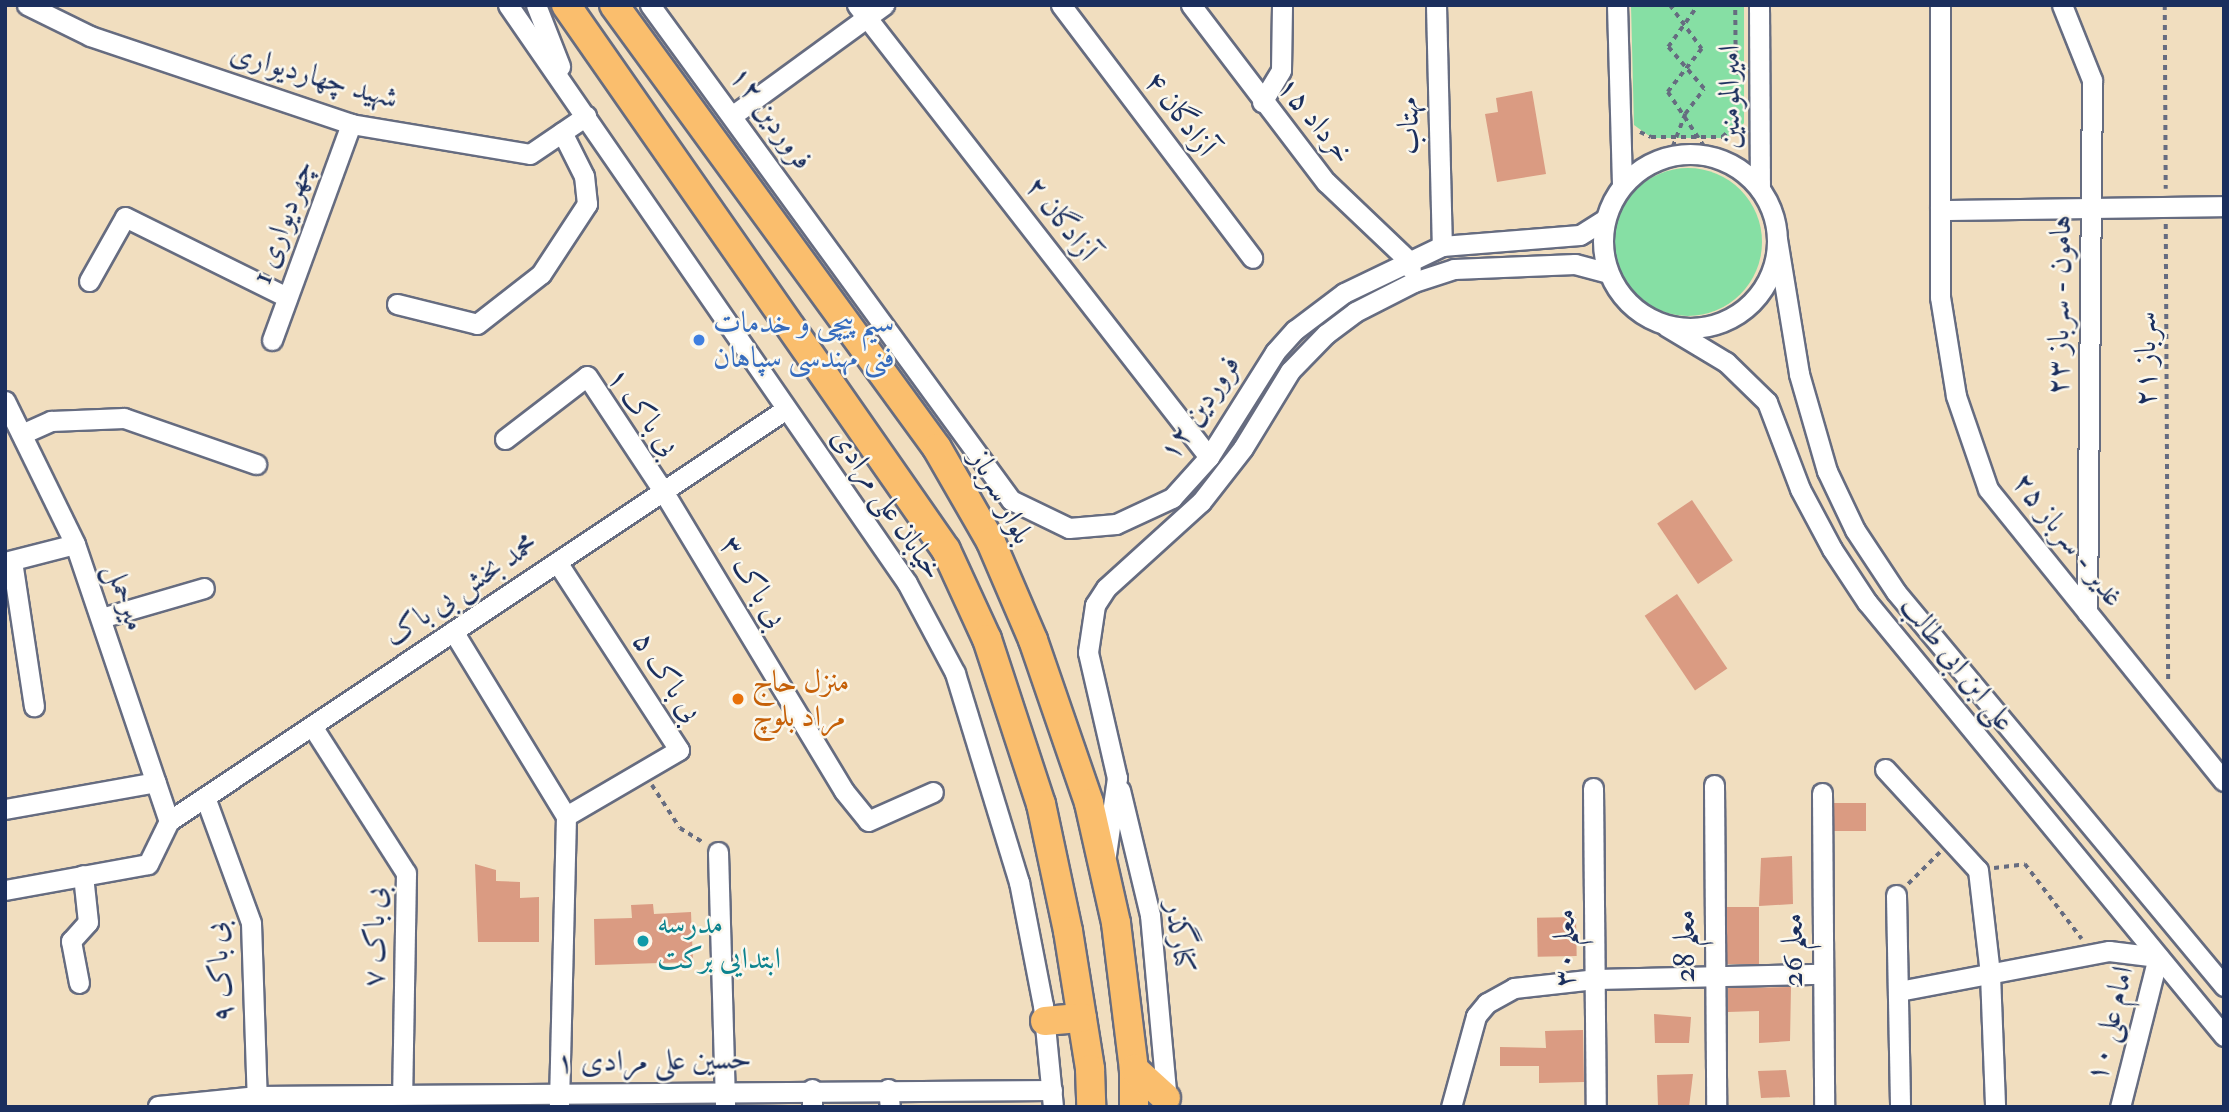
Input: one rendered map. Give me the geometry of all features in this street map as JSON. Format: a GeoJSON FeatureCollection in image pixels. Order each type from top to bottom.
{"type":"FeatureCollection","features":[{"type":"Feature","properties":{"kind":"highway"},"geometry":{"type":"LineString","coordinates":[[566,5],[946,550],[987,639],[1041,804],[1082,1018],[1091,1107]]}},
{"type":"Feature","properties":{"kind":"highway","name":"بلوار سرباز"},"geometry":{"type":"LineString","coordinates":[[614,5],[937,448],[990,542],[1032,640],[1089,803],[1116,923],[1134,1069],[1134,1107]]}},
{"type":"Feature","properties":{"kind":"highway"},"geometry":{"type":"LineString","coordinates":[[1045,1021],[1082,1018]]}},
{"type":"Feature","properties":{"kind":"highway"},"geometry":{"type":"LineString","coordinates":[[1134,1069],[1167,1102]]}},
{"type":"Feature","properties":{"kind":"street","name":"شهید چهاردیواری"},"geometry":{"type":"LineString","coordinates":[[27,5],[90,36],[351,124],[530,154],[586,116]]}},
{"type":"Feature","properties":{"kind":"street","name":"خیابان علی مرادی"},"geometry":{"type":"LineString","coordinates":[[508,5],[907,583],[956,673],[1019,882],[1045,1021],[1053,1098]]}},
{"type":"Feature","properties":{"kind":"street"},"geometry":{"type":"LineString","coordinates":[[536,5],[571,95]]}},
{"type":"Feature","properties":{"kind":"street"},"geometry":{"type":"LineString","coordinates":[[614,5],[668,31]]}},
{"type":"Feature","properties":{"kind":"street","name":"۱۲ فروردین"},"geometry":{"type":"LineString","coordinates":[[650,5],[733,115],[1011,500],[1069,527],[1116,524],[1172,498],[1209,457],[1259,374],[1295,330],[1344,293],[1442,246],[1580,235],[1604,220]]}},
{"type":"Feature","properties":{"kind":"street"},"geometry":{"type":"LineString","coordinates":[[733,115],[861,12],[884,5]]}},
{"type":"Feature","properties":{"kind":"street","name":"آزادگان ۴"},"geometry":{"type":"LineString","coordinates":[[1062,5],[1252,258]]}},
{"type":"Feature","properties":{"kind":"street","name":"۱۵ خرداد"},"geometry":{"type":"LineString","coordinates":[[1191,5],[1262,102],[1326,182],[1408,260]]}},
{"type":"Feature","properties":{"kind":"street"},"geometry":{"type":"LineString","coordinates":[[1262,102],[1281,70],[1282,5]]}},
{"type":"Feature","properties":{"kind":"street","name":"مهتاب"},"geometry":{"type":"LineString","coordinates":[[1436,5],[1442,246]]}},
{"type":"Feature","properties":{"kind":"street"},"geometry":{"type":"LineString","coordinates":[[1617,5],[1622,185]]}},
{"type":"Feature","properties":{"kind":"street","name":"امیرالمومنین"},"geometry":{"type":"LineString","coordinates":[[1759,5],[1760,189]]}},
{"type":"Feature","properties":{"kind":"street","name":"غدیر - سرباز ۲۵"},"geometry":{"type":"LineString","coordinates":[[1940,5],[1940,297],[1956,396],[1988,489],[2224,781]]}},
{"type":"Feature","properties":{"kind":"street","name":"هامون - سرباز ۲۳"},"geometry":{"type":"LineString","coordinates":[[2062,5],[2092,80],[2087,612]]}},
{"type":"Feature","properties":{"kind":"street","name":"آزادگان ۲"},"geometry":{"type":"LineString","coordinates":[[861,12],[1209,457]]}},
{"type":"Feature","properties":{"kind":"street","name":"چهردیواری 1"},"geometry":{"type":"LineString","coordinates":[[272,340],[351,124]]}},
{"type":"Feature","properties":{"kind":"street"},"geometry":{"type":"LineString","coordinates":[[397,304],[477,324],[541,274],[587,204],[584,176],[562,132]]}},
{"type":"Feature","properties":{"kind":"street"},"geometry":{"type":"LineString","coordinates":[[1672,146],[1710,155],[1738,168],[1760,189],[1773,212],[1777,239],[1774,266],[1762,291],[1743,311],[1719,324],[1693,329],[1666,326],[1641,315],[1621,297],[1608,273],[1602,247],[1604,220],[1622,185],[1672,146]]}},
{"type":"Feature","properties":{"kind":"street"},"geometry":{"type":"LineString","coordinates":[[1940,210],[2224,205]]}},
{"type":"Feature","properties":{"kind":"street"},"geometry":{"type":"LineString","coordinates":[[89,281],[125,217],[287,297]]}},
{"type":"Feature","properties":{"kind":"street","name":"علی ابن ابی طالب"},"geometry":{"type":"LineString","coordinates":[[1777,239],[1799,374],[1827,471],[1855,530],[1896,592],[2224,986]]}},
{"type":"Feature","properties":{"kind":"street"},"geometry":{"type":"LineString","coordinates":[[1408,260],[1414,282]]}},
{"type":"Feature","properties":{"kind":"street","name":"۱۲ فروردین"},"geometry":{"type":"LineString","coordinates":[[1104,870],[1117,778],[1088,652],[1095,605],[1106,588],[1202,502],[1243,448],[1275,392],[1309,350],[1355,312],[1414,282],[1454,270],[1553,264],[1608,273]]}},
{"type":"Feature","properties":{"kind":"street","name":"علی ابن ابی طالب"},"geometry":{"type":"LineString","coordinates":[[1666,326],[1726,362],[1767,402],[1800,489],[1832,549],[1867,602],[2224,1037]]}},
{"type":"Feature","properties":{"kind":"street","name":"بی باک ۱"},"geometry":{"type":"LineString","coordinates":[[505,439],[587,376],[663,491]]}},
{"type":"Feature","properties":{"kind":"street","name":"میرحمل"},"geometry":{"type":"LineString","coordinates":[[5,401],[24,433],[75,544],[169,821]]}},
{"type":"Feature","properties":{"kind":"street","name":"محمد بخش بی باک"},"geometry":{"type":"LineString","coordinates":[[169,821],[786,409]]}},
{"type":"Feature","properties":{"kind":"street"},"geometry":{"type":"LineString","coordinates":[[24,433],[51,421],[124,418],[256,464]]}},
{"type":"Feature","properties":{"kind":"street","name":"بی باک ۳"},"geometry":{"type":"LineString","coordinates":[[663,491],[844,791],[868,821],[933,792]]}},
{"type":"Feature","properties":{"kind":"street"},"geometry":{"type":"LineString","coordinates":[[34,706],[8,561],[75,544]]}},
{"type":"Feature","properties":{"kind":"street","name":"بی باک ۵"},"geometry":{"type":"LineString","coordinates":[[557,562],[679,750],[566,816]]}},
{"type":"Feature","properties":{"kind":"street"},"geometry":{"type":"LineString","coordinates":[[100,618],[204,588]]}},
{"type":"Feature","properties":{"kind":"street"},"geometry":{"type":"LineString","coordinates":[[453,631],[566,816],[559,1100]]}},
{"type":"Feature","properties":{"kind":"street","name":"بی باک ۷"},"geometry":{"type":"LineString","coordinates":[[312,726],[405,873],[402,1093]]}},
{"type":"Feature","properties":{"kind":"street"},"geometry":{"type":"LineString","coordinates":[[1885,769],[1978,870],[1990,974],[1996,1107]]}},
{"type":"Feature","properties":{"kind":"street","name":"کنارگذر"},"geometry":{"type":"LineString","coordinates":[[1117,778],[1150,915],[1167,1102]]}},
{"type":"Feature","properties":{"kind":"street"},"geometry":{"type":"LineString","coordinates":[[5,809],[156,782]]}},
{"type":"Feature","properties":{"kind":"street","name":"معلم 28"},"geometry":{"type":"LineString","coordinates":[[1714,785],[1716,1107]]}},
{"type":"Feature","properties":{"kind":"street","name":"معلم ۳۰"},"geometry":{"type":"LineString","coordinates":[[1593,788],[1596,1107]]}},
{"type":"Feature","properties":{"kind":"street","name":"معلم 26"},"geometry":{"type":"LineString","coordinates":[[1822,793],[1824,1107]]}},
{"type":"Feature","properties":{"kind":"street","name":"بی باک ۹"},"geometry":{"type":"LineString","coordinates":[[205,797],[251,923],[257,1101]]}},
{"type":"Feature","properties":{"kind":"street"},"geometry":{"type":"LineString","coordinates":[[5,890],[148,864],[169,821]]}},
{"type":"Feature","properties":{"kind":"street"},"geometry":{"type":"LineString","coordinates":[[718,852],[724,1098]]}},
{"type":"Feature","properties":{"kind":"street"},"geometry":{"type":"LineString","coordinates":[[79,983],[71,941],[88,922],[83,875]]}},
{"type":"Feature","properties":{"kind":"street"},"geometry":{"type":"LineString","coordinates":[[1896,895],[1900,1107]]}},
{"type":"Feature","properties":{"kind":"street"},"geometry":{"type":"LineString","coordinates":[[1899,991],[2109,951],[2158,957],[2180,936]]}},
{"type":"Feature","properties":{"kind":"street","name":"امام علی ۱۰"},"geometry":{"type":"LineString","coordinates":[[2120,1107],[2158,957]]}},
{"type":"Feature","properties":{"kind":"street"},"geometry":{"type":"LineString","coordinates":[[1451,1107],[1476,1016],[1487,1003],[1514,988],[1595,979],[1823,974]]}},
{"type":"Feature","properties":{"kind":"street","name":"حسین علی مرادی ۱"},"geometry":{"type":"LineString","coordinates":[[158,1106],[402,1093],[559,1100],[1053,1098]]}},
{"type":"Feature","properties":{"kind":"path"},"geometry":{"type":"LineString","coordinates":[[1670,5],[1702,49],[1668,92],[1710,155]]}},
{"type":"Feature","properties":{"kind":"path"},"geometry":{"type":"LineString","coordinates":[[1672,146],[1685,114],[1704,89],[1685,71],[1668,47],[1698,5]]}},
{"type":"Feature","properties":{"kind":"path"},"geometry":{"type":"LineString","coordinates":[[1636,130],[1672,146],[1699,137],[1722,137],[1736,125],[1735,5]]}},
{"type":"Feature","properties":{"kind":"path","name":"سرباز ۲۱"},"geometry":{"type":"LineString","coordinates":[[2165,5],[2169,713]]}},
{"type":"Feature","properties":{"kind":"path"},"geometry":{"type":"LineString","coordinates":[[643,771],[680,828],[718,852]]}},
{"type":"Feature","properties":{"kind":"path"},"geometry":{"type":"LineString","coordinates":[[1896,895],[1951,841]]}},
{"type":"Feature","properties":{"kind":"path"},"geometry":{"type":"LineString","coordinates":[[1978,870],[2025,864],[2094,954]]}},
{"type":"Feature","properties":{"kind":"green space"},"geometry":{"type":"Polygon","coordinates":[[[1631,5],[1744,5],[1744,123],[1735,134],[1721,138],[1652,138],[1634,125],[1631,5]]]}},
{"type":"Feature","properties":{"kind":"green space"},"geometry":{"type":"Polygon","coordinates":[[[1688,168],[1716,174],[1729,180],[1740,190],[1750,201],[1756,214],[1762,242],[1756,270],[1750,283],[1740,294],[1729,304],[1716,310],[1688,316],[1660,310],[1647,304],[1636,294],[1626,283],[1620,270],[1614,242],[1620,214],[1626,201],[1636,190],[1647,180],[1660,174],[1688,168]]]}},
{"type":"Feature","properties":{"kind":"building"},"geometry":{"type":"Polygon","coordinates":[[[1532,91],[1546,174],[1497,182],[1485,114],[1498,112],[1496,98],[1532,91]]]}},
{"type":"Feature","properties":{"kind":"building"},"geometry":{"type":"Polygon","coordinates":[[[1692,500],[1733,561],[1698,584],[1657,523],[1692,500]]]}},
{"type":"Feature","properties":{"kind":"building"},"geometry":{"type":"Polygon","coordinates":[[[1677,594],[1727,669],[1695,690],[1645,616],[1677,594]]]}},
{"type":"Feature","properties":{"kind":"building"},"geometry":{"type":"Polygon","coordinates":[[[1834,803],[1866,803],[1866,831],[1834,831],[1834,803]]]}},
{"type":"Feature","properties":{"kind":"building"},"geometry":{"type":"Polygon","coordinates":[[[1792,856],[1793,904],[1759,906],[1761,858],[1792,856]]]}},
{"type":"Feature","properties":{"kind":"building"},"geometry":{"type":"Polygon","coordinates":[[[475,864],[496,870],[496,881],[520,882],[520,898],[539,897],[539,942],[478,942],[475,864]]]}},
{"type":"Feature","properties":{"kind":"building","name":"مدرسه ابتدایی برکت"},"geometry":{"type":"Polygon","coordinates":[[[653,904],[654,914],[691,912],[693,962],[595,965],[594,919],[632,918],[631,905],[653,904]]]}},
{"type":"Feature","properties":{"kind":"building"},"geometry":{"type":"Polygon","coordinates":[[[1727,907],[1759,907],[1759,964],[1727,964],[1727,907]]]}},
{"type":"Feature","properties":{"kind":"building"},"geometry":{"type":"Polygon","coordinates":[[[1576,917],[1577,956],[1538,957],[1537,918],[1576,917]]]}},
{"type":"Feature","properties":{"kind":"building"},"geometry":{"type":"Polygon","coordinates":[[[1791,987],[1790,1041],[1759,1043],[1759,1011],[1728,1012],[1728,988],[1791,987]]]}},
{"type":"Feature","properties":{"kind":"building"},"geometry":{"type":"Polygon","coordinates":[[[1654,1014],[1691,1017],[1689,1043],[1655,1043],[1654,1014]]]}},
{"type":"Feature","properties":{"kind":"building"},"geometry":{"type":"Polygon","coordinates":[[[1583,1030],[1584,1082],[1539,1083],[1539,1066],[1500,1066],[1500,1047],[1546,1048],[1545,1031],[1583,1030]]]}},
{"type":"Feature","properties":{"kind":"building"},"geometry":{"type":"Polygon","coordinates":[[[1786,1070],[1790,1097],[1761,1098],[1758,1071],[1786,1070]]]}},
{"type":"Feature","properties":{"kind":"building"},"geometry":{"type":"Polygon","coordinates":[[[1693,1074],[1689,1107],[1658,1107],[1657,1075],[1693,1074]]]}},
{"type":"Feature","properties":{"kind":"place","name":"سیم پیچی و خدمات فنی مهندسی سپاهان"},"geometry":{"type":"Point","coordinates":[699,340]}},
{"type":"Feature","properties":{"kind":"place","name":"منزل حاج مراد بلوچ"},"geometry":{"type":"Point","coordinates":[738,699]}},
{"type":"Feature","properties":{"kind":"place","name":"مدرسه ابتدایی برکت"},"geometry":{"type":"Point","coordinates":[643,941]}}]}
